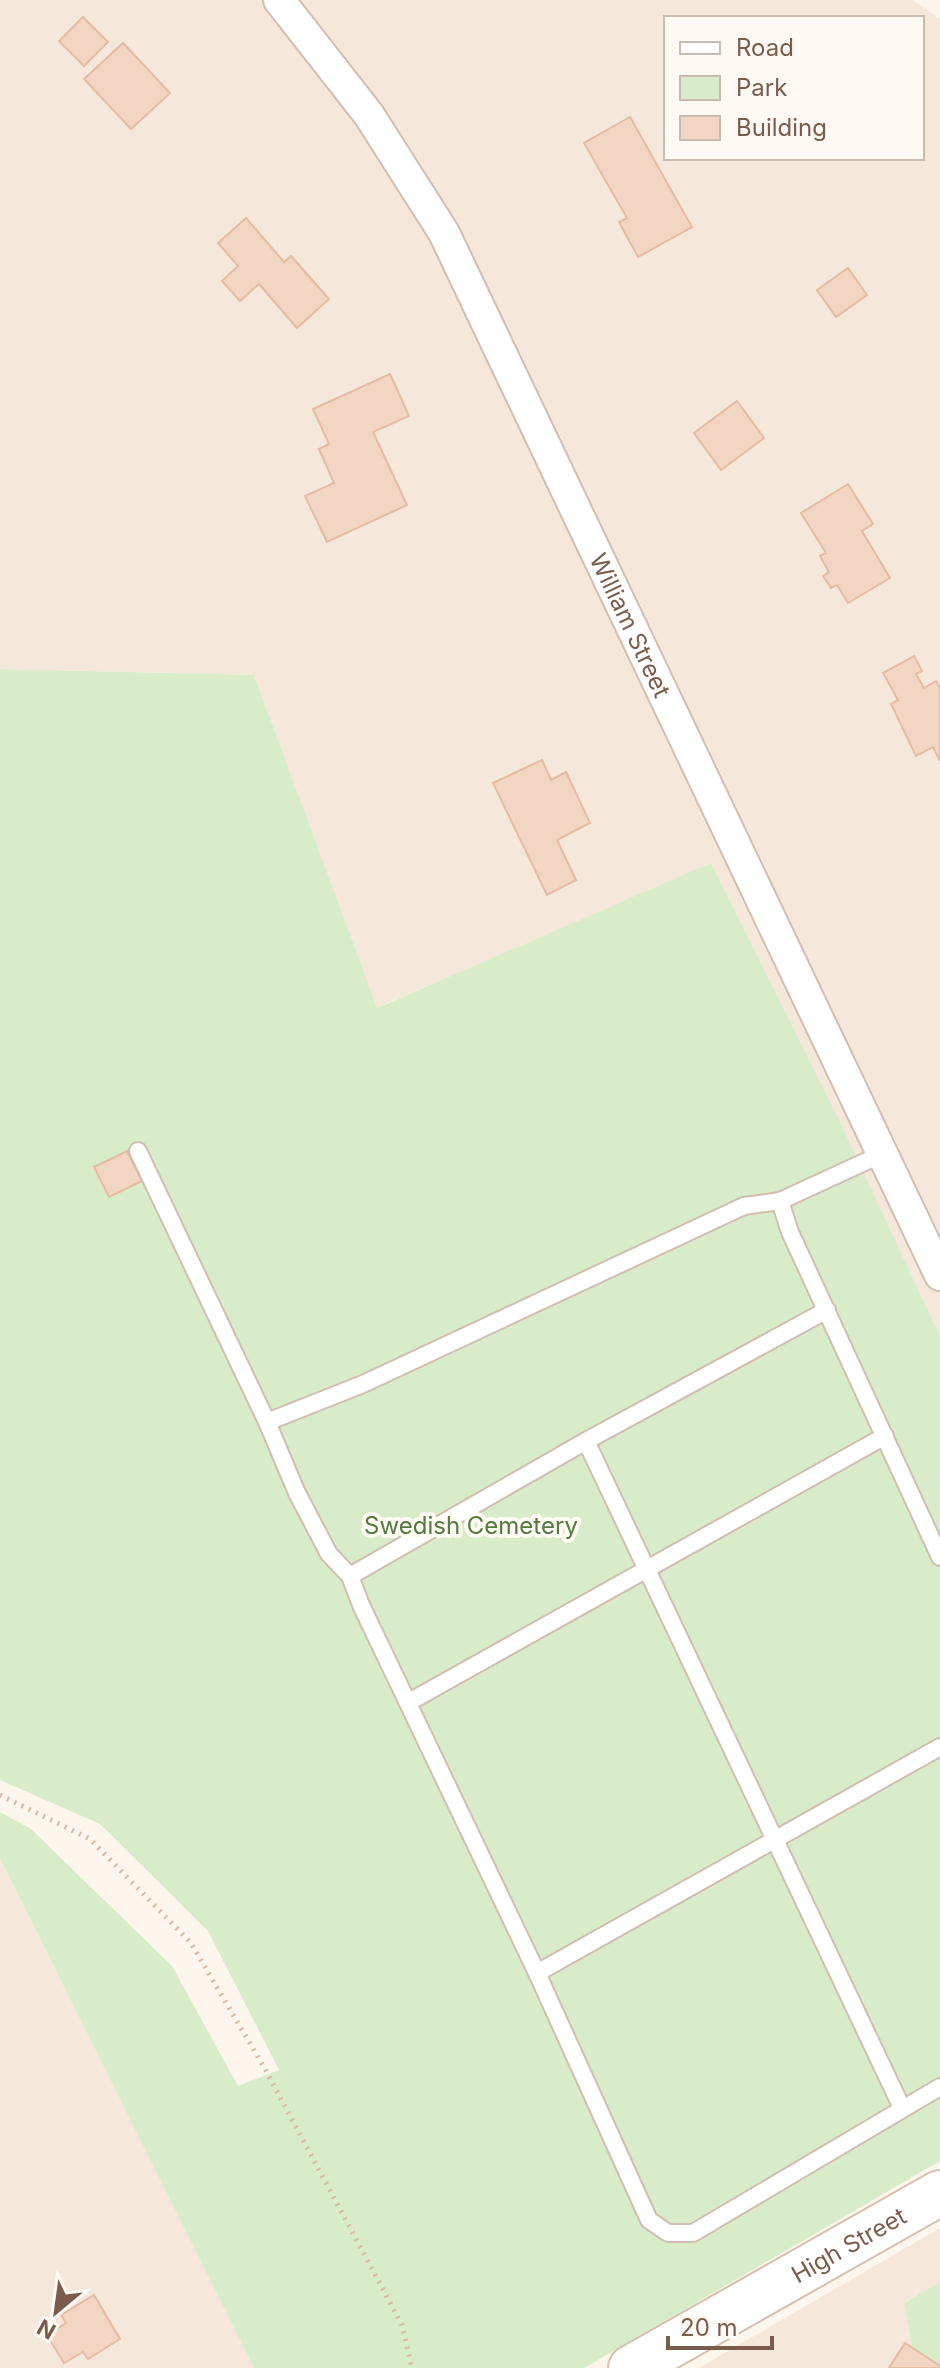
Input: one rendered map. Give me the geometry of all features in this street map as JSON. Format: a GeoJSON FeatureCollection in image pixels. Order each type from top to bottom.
{"type":"FeatureCollection","features":[{"type":"Feature","properties":{"kind":"street","name":"William Street"},"geometry":{"type":"LineString","coordinates":[[279,0],[369,115],[444,233],[940,1275]]}},
{"type":"Feature","properties":{"kind":"street","name":"High Street"},"geometry":{"type":"LineString","coordinates":[[631,2368],[940,2193]]}},
{"type":"Feature","properties":{"kind":"lane"},"geometry":{"type":"LineString","coordinates":[[138,1151],[267,1422],[297,1493],[329,1554],[350,1576],[361,1605],[537,1973],[649,2220],[668,2233],[693,2233],[940,2087]]}},
{"type":"Feature","properties":{"kind":"lane"},"geometry":{"type":"LineString","coordinates":[[267,1422],[363,1384],[744,1206],[780,1201],[882,1154]]}},
{"type":"Feature","properties":{"kind":"lane"},"geometry":{"type":"LineString","coordinates":[[780,1201],[790,1232],[940,1557]]}},
{"type":"Feature","properties":{"kind":"lane"},"geometry":{"type":"LineString","coordinates":[[350,1576],[586,1441],[827,1310]]}},
{"type":"Feature","properties":{"kind":"lane"},"geometry":{"type":"LineString","coordinates":[[409,1702],[885,1436]]}},
{"type":"Feature","properties":{"kind":"lane"},"geometry":{"type":"LineString","coordinates":[[586,1441],[902,2108]]}},
{"type":"Feature","properties":{"kind":"lane"},"geometry":{"type":"LineString","coordinates":[[537,1973],[940,1747]]}},
{"type":"Feature","properties":{"kind":"path"},"geometry":{"type":"LineString","coordinates":[[0,1795],[90,1839],[191,1943],[265,2069],[402,2325],[412,2368]]}},
{"type":"Feature","properties":{"kind":"shaded area"},"geometry":{"type":"Polygon","coordinates":[[[0,0],[913,0],[940,19],[940,1336],[843,1128],[711,864],[376,1008],[254,675],[0,669],[0,0]]]}},
{"type":"Feature","properties":{"kind":"shaded area"},"geometry":{"type":"Polygon","coordinates":[[[0,1859],[254,2368],[0,2368],[0,1859]]]}},
{"type":"Feature","properties":{"kind":"shaded area"},"geometry":{"type":"Polygon","coordinates":[[[940,2228],[940,2282],[904,2303],[916,2368],[699,2368],[940,2228]]]}},
{"type":"Feature","properties":{"kind":"green space","name":"Swedish Cemetery"},"geometry":{"type":"Polygon","coordinates":[[[0,669],[254,675],[377,1008],[711,863],[843,1128],[940,1336],[940,2161],[584,2368],[254,2368],[0,1859],[0,1812],[31,1829],[172,1966],[238,2086],[279,2070],[208,1931],[100,1824],[0,1780],[0,669]]]}},
{"type":"Feature","properties":{"kind":"green space"},"geometry":{"type":"Polygon","coordinates":[[[940,2282],[940,2368],[916,2368],[904,2303],[940,2282]]]}},
{"type":"Feature","properties":{"kind":"building"},"geometry":{"type":"Polygon","coordinates":[[[83,17],[108,42],[84,66],[59,41],[83,17]]]}},
{"type":"Feature","properties":{"kind":"building"},"geometry":{"type":"Polygon","coordinates":[[[123,43],[170,93],[131,129],[84,79],[123,43]]]}},
{"type":"Feature","properties":{"kind":"building"},"geometry":{"type":"Polygon","coordinates":[[[630,117],[692,227],[638,257],[619,222],[627,218],[584,143],[630,117]]]}},
{"type":"Feature","properties":{"kind":"building"},"geometry":{"type":"Polygon","coordinates":[[[246,218],[284,262],[291,256],[329,299],[297,328],[259,284],[240,301],[222,281],[238,266],[218,243],[246,218]]]}},
{"type":"Feature","properties":{"kind":"building"},"geometry":{"type":"Polygon","coordinates":[[[848,268],[867,295],[836,317],[817,290],[848,268]]]}},
{"type":"Feature","properties":{"kind":"building"},"geometry":{"type":"Polygon","coordinates":[[[390,374],[409,416],[373,432],[407,505],[327,542],[305,496],[334,483],[319,449],[329,444],[313,409],[390,374]]]}},
{"type":"Feature","properties":{"kind":"building"},"geometry":{"type":"Polygon","coordinates":[[[737,401],[764,438],[721,470],[694,433],[737,401]]]}},
{"type":"Feature","properties":{"kind":"building"},"geometry":{"type":"Polygon","coordinates":[[[848,484],[873,524],[862,531],[890,578],[848,603],[837,585],[831,588],[823,576],[829,572],[820,556],[826,553],[801,513],[848,484]]]}},
{"type":"Feature","properties":{"kind":"building"},"geometry":{"type":"Polygon","coordinates":[[[914,656],[922,671],[916,674],[924,688],[936,681],[940,688],[940,761],[933,747],[916,756],[891,704],[898,700],[883,673],[914,656]]]}},
{"type":"Feature","properties":{"kind":"building"},"geometry":{"type":"Polygon","coordinates":[[[542,760],[551,780],[566,772],[590,823],[557,840],[576,880],[547,895],[493,783],[542,760]]]}},
{"type":"Feature","properties":{"kind":"building"},"geometry":{"type":"Polygon","coordinates":[[[127,1151],[142,1181],[109,1197],[94,1167],[127,1151]]]}},
{"type":"Feature","properties":{"kind":"building"},"geometry":{"type":"Polygon","coordinates":[[[94,2295],[120,2339],[88,2359],[83,2352],[64,2363],[47,2335],[66,2323],[61,2315],[94,2295]]]}},
{"type":"Feature","properties":{"kind":"building"},"geometry":{"type":"Polygon","coordinates":[[[905,2343],[940,2366],[940,2368],[889,2368],[905,2343]]]}}]}
